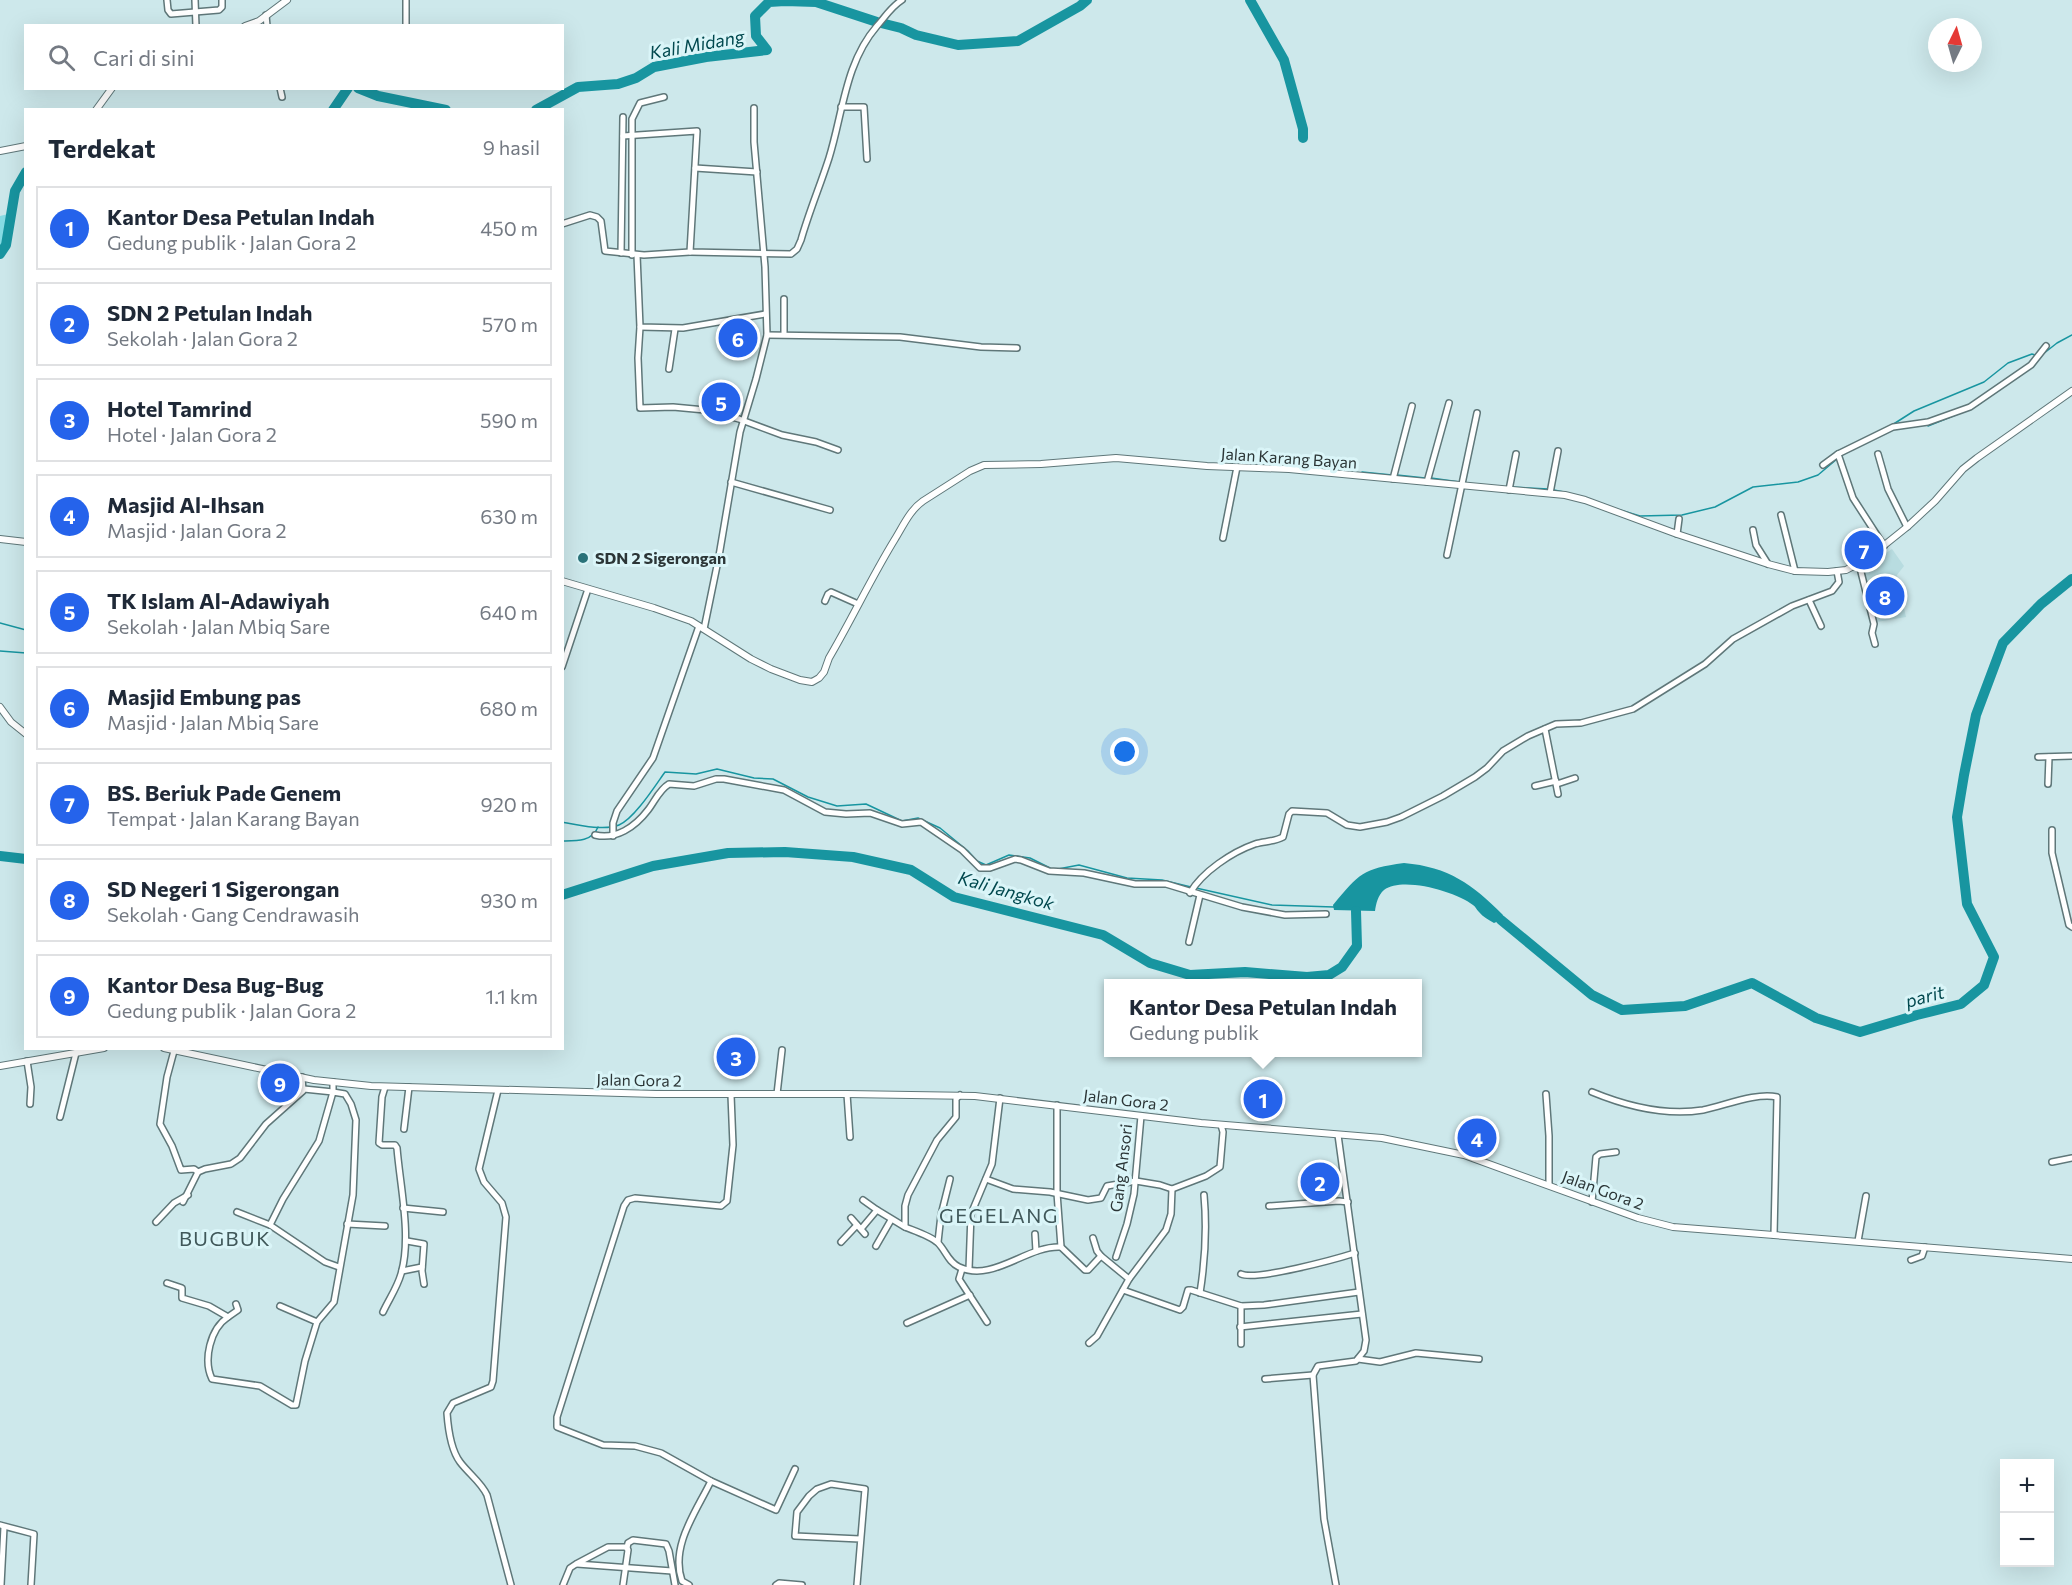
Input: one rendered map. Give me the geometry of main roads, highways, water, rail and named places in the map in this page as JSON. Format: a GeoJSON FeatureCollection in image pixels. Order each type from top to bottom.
{"type":"FeatureCollection","features":[{"type":"Feature","properties":{"kind":"waterway","name":"Kali Midang"},"geometry":{"type":"LineString","coordinates":[[540,108],[578,87],[618,84],[636,78],[654,67],[706,57],[767,50],[756,36],[755,16],[769,2],[816,2],[901,28],[916,35],[958,45],[1018,41],[1087,0]]}},
{"type":"Feature","properties":{"kind":"waterway","name":"Kali Midang"},"geometry":{"type":"LineString","coordinates":[[1250,0],[1284,60],[1303,129],[1303,138]]}},
{"type":"Feature","properties":{"kind":"waterway","name":"Kali Midang"},"geometry":{"type":"LineString","coordinates":[[334,108],[347,90]]}},
{"type":"Feature","properties":{"kind":"waterway","name":"Kali Midang"},"geometry":{"type":"LineString","coordinates":[[363,90],[378,96],[436,108]]}},
{"type":"Feature","properties":{"kind":"waterway","name":"Kali Midang"},"geometry":{"type":"LineString","coordinates":[[0,254],[6,245],[15,191],[24,175]]}},
{"type":"Feature","properties":{"kind":"waterway"},"geometry":{"type":"LineString","coordinates":[[2043,354],[2072,335]]}},
{"type":"Feature","properties":{"kind":"waterway"},"geometry":{"type":"LineString","coordinates":[[1892,425],[1914,411],[1984,382],[2008,363],[2032,354],[2035,355]]}},
{"type":"Feature","properties":{"kind":"waterway"},"geometry":{"type":"LineString","coordinates":[[2029,369],[2036,363]]}},
{"type":"Feature","properties":{"kind":"waterway"},"geometry":{"type":"LineString","coordinates":[[1978,405],[1986,399]]}},
{"type":"Feature","properties":{"kind":"waterway"},"geometry":{"type":"LineString","coordinates":[[1928,426],[1963,412]]}},
{"type":"Feature","properties":{"kind":"waterway"},"geometry":{"type":"LineString","coordinates":[[1620,510],[1640,516],[1682,515],[1715,507],[1753,487],[1798,482],[1818,475],[1837,459]]}},
{"type":"Feature","properties":{"kind":"waterway"},"geometry":{"type":"LineString","coordinates":[[1362,472],[1392,475]]}},
{"type":"Feature","properties":{"kind":"waterway"},"geometry":{"type":"LineString","coordinates":[[1397,475],[1425,478]]}},
{"type":"Feature","properties":{"kind":"waterway"},"geometry":{"type":"LineString","coordinates":[[1431,478],[1460,482]]}},
{"type":"Feature","properties":{"kind":"waterway"},"geometry":{"type":"LineString","coordinates":[[1511,487],[1548,489]]}},
{"type":"Feature","properties":{"kind":"waterway"},"geometry":{"type":"LineString","coordinates":[[1554,490],[1564,492]]}},
{"type":"Feature","properties":{"kind":"waterway","name":"parit"},"geometry":{"type":"LineString","coordinates":[[1501,920],[1592,995],[1622,1010],[1685,1006],[1752,983],[1816,1018],[1860,1032],[1961,1004],[1984,985],[1994,957],[1967,904],[1957,817],[1976,715],[2003,643],[2041,604],[2072,579]]}},
{"type":"Feature","properties":{"kind":"waterway"},"geometry":{"type":"LineString","coordinates":[[0,623],[24,629]]}},
{"type":"Feature","properties":{"kind":"waterway"},"geometry":{"type":"LineString","coordinates":[[0,651],[24,653]]}},
{"type":"Feature","properties":{"kind":"waterway"},"geometry":{"type":"LineString","coordinates":[[564,822],[599,827],[619,825],[638,809],[665,772],[696,774],[717,769],[754,778],[773,779],[808,797],[837,806],[866,804],[902,821],[918,818],[940,828],[977,861],[986,865],[1009,855],[1030,858],[1050,868]]}},
{"type":"Feature","properties":{"kind":"waterway"},"geometry":{"type":"LineString","coordinates":[[564,841],[588,838],[598,827]]}},
{"type":"Feature","properties":{"kind":"waterway","name":"Kali Jangkok"},"geometry":{"type":"LineString","coordinates":[[564,894],[653,866],[728,853],[785,852],[853,857],[911,870],[954,897],[1103,935],[1150,963],[1190,975],[1245,972],[1307,977],[1329,975],[1342,967],[1357,946],[1356,911]]}},
{"type":"Feature","properties":{"kind":"waterway","name":"Kali Jangkok"},"geometry":{"type":"LineString","coordinates":[[0,856],[24,859]]}},
{"type":"Feature","properties":{"kind":"waterway"},"geometry":{"type":"LineString","coordinates":[[1058,869],[1079,865],[1127,878],[1162,880],[1191,887]]}},
{"type":"Feature","properties":{"kind":"waterway"},"geometry":{"type":"LineString","coordinates":[[1196,888],[1272,905],[1334,907]]}},
{"type":"Feature","properties":{"kind":"place","name":"Masjid Embung pas"},"geometry":{"type":"Point","coordinates":[738,338]}},
{"type":"Feature","properties":{"kind":"place","name":"TK Islam Al-Adawiyah"},"geometry":{"type":"Point","coordinates":[721,402]}},
{"type":"Feature","properties":{"kind":"place","name":"BS. Beriuk Pade Genem"},"geometry":{"type":"Point","coordinates":[1864,550]}},
{"type":"Feature","properties":{"kind":"place","name":"SDN 2 Sigerongan"},"geometry":{"type":"Point","coordinates":[583,558]}},
{"type":"Feature","properties":{"kind":"place","name":"SD Negeri 1 Sigerongan"},"geometry":{"type":"Point","coordinates":[1885,596]}},
{"type":"Feature","properties":{"kind":"place","name":"Hotel Tamrind"},"geometry":{"type":"Point","coordinates":[736,1057]}},
{"type":"Feature","properties":{"kind":"place","name":"Kantor Desa Bug-Bug"},"geometry":{"type":"Point","coordinates":[280,1083]}},
{"type":"Feature","properties":{"kind":"place","name":"Kantor Desa Petulan Indah"},"geometry":{"type":"Point","coordinates":[1263,1099]}},
{"type":"Feature","properties":{"kind":"place","name":"Masjid Al-Ihsan"},"geometry":{"type":"Point","coordinates":[1477,1138]}},
{"type":"Feature","properties":{"kind":"place","name":"SDN 2 Petulan Indah"},"geometry":{"type":"Point","coordinates":[1320,1182]}},
{"type":"Feature","properties":{"kind":"district","name":"GEGELANG"},"geometry":{"type":"Point","coordinates":[999,1216]}},
{"type":"Feature","properties":{"kind":"district","name":"BUGBUK"},"geometry":{"type":"Point","coordinates":[225,1239]}}]}
